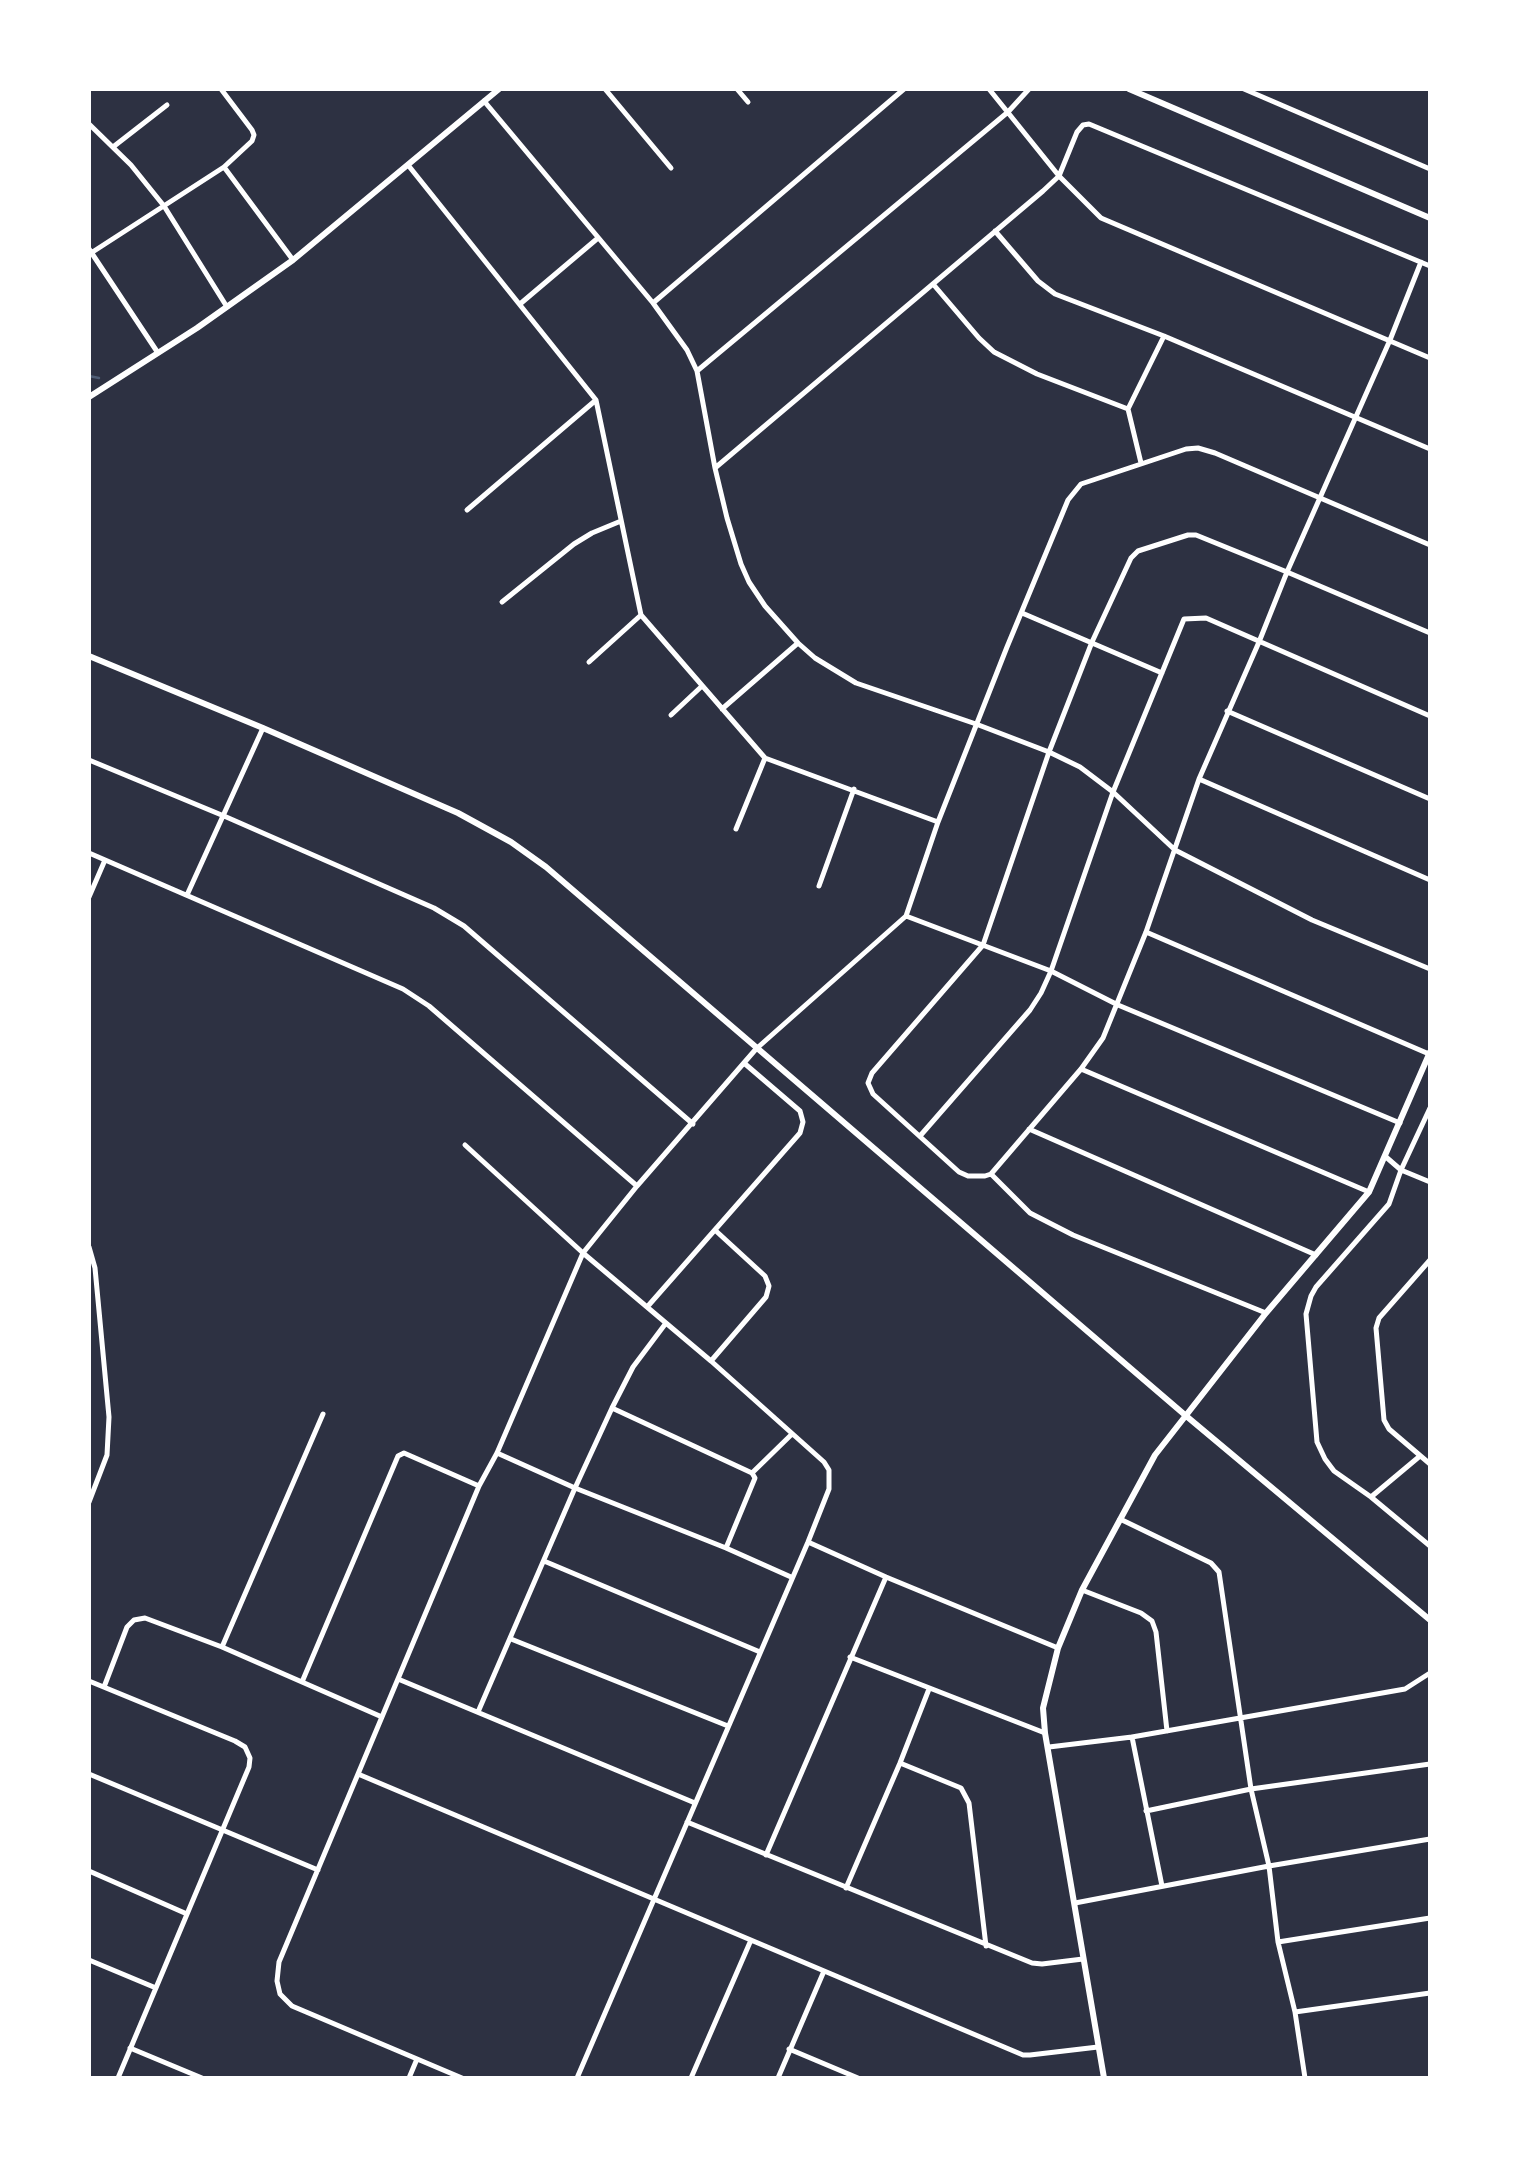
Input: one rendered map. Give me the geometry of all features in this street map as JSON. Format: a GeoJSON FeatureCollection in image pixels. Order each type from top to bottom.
{"type":"FeatureCollection","features":[{"type":"Feature","properties":{"kind":"street"},"geometry":{"type":"LineString","coordinates":[[158,353],[90,251],[224,167],[252,141],[254,135],[221,89]]}},
{"type":"Feature","properties":{"kind":"street"},"geometry":{"type":"LineString","coordinates":[[89,397],[227,307],[293,260],[499,89]]}},
{"type":"Feature","properties":{"kind":"street"},"geometry":{"type":"LineString","coordinates":[[605,89],[671,168]]}},
{"type":"Feature","properties":{"kind":"street"},"geometry":{"type":"LineString","coordinates":[[737,89],[748,102]]}},
{"type":"Feature","properties":{"kind":"street"},"geometry":{"type":"LineString","coordinates":[[653,303],[904,89]]}},
{"type":"Feature","properties":{"kind":"street"},"geometry":{"type":"LineString","coordinates":[[989,89],[1059,176],[1091,209],[1110,223],[1430,358]]}},
{"type":"Feature","properties":{"kind":"street"},"geometry":{"type":"LineString","coordinates":[[697,371],[1008,112],[1029,89]]}},
{"type":"Feature","properties":{"kind":"street"},"geometry":{"type":"LineString","coordinates":[[1129,89],[1430,218]]}},
{"type":"Feature","properties":{"kind":"street"},"geometry":{"type":"LineString","coordinates":[[1244,89],[1430,169]]}},
{"type":"Feature","properties":{"kind":"street"},"geometry":{"type":"LineString","coordinates":[[484,101],[653,303],[687,350],[697,371],[727,518],[749,582],[765,606],[798,643],[815,658],[856,683],[976,724],[1080,767],[1113,792],[1175,850],[1312,920],[1430,969]]}},
{"type":"Feature","properties":{"kind":"street"},"geometry":{"type":"LineString","coordinates":[[113,147],[167,105]]}},
{"type":"Feature","properties":{"kind":"street"},"geometry":{"type":"LineString","coordinates":[[89,124],[131,165],[164,206],[227,307]]}},
{"type":"Feature","properties":{"kind":"street"},"geometry":{"type":"LineString","coordinates":[[715,468],[1032,202],[1059,176],[1077,132],[1083,125],[1089,124],[1430,266]]}},
{"type":"Feature","properties":{"kind":"street"},"geometry":{"type":"LineString","coordinates":[[408,166],[596,400],[640,615],[765,758],[938,822]]}},
{"type":"Feature","properties":{"kind":"street"},"geometry":{"type":"LineString","coordinates":[[224,167],[293,260]]}},
{"type":"Feature","properties":{"kind":"street"},"geometry":{"type":"LineString","coordinates":[[995,231],[1046,289],[1430,449]]}},
{"type":"Feature","properties":{"kind":"street"},"geometry":{"type":"LineString","coordinates":[[520,304],[597,239]]}},
{"type":"Feature","properties":{"kind":"street"},"geometry":{"type":"LineString","coordinates":[[1421,262],[1390,340],[1287,572],[1199,779],[1146,932],[1103,1038],[1081,1069],[991,1174],[976,1177],[960,1172],[873,1094],[867,1083],[872,1073],[983,946],[1049,752],[1092,642],[1131,558],[1138,551],[1188,535],[1196,535],[1287,572],[1430,633]]}},
{"type":"Feature","properties":{"kind":"street"},"geometry":{"type":"LineString","coordinates":[[933,284],[994,352],[1037,374],[1128,410]]}},
{"type":"Feature","properties":{"kind":"street"},"geometry":{"type":"LineString","coordinates":[[1141,463],[1128,410],[1164,336]]}},
{"type":"Feature","properties":{"kind":"street"},"geometry":{"type":"LineString","coordinates":[[467,510],[596,400]]}},
{"type":"Feature","properties":{"kind":"street"},"geometry":{"type":"LineString","coordinates":[[462,2078],[292,2006],[280,1994],[277,1981],[279,1962],[479,1486],[497,1453],[583,1253],[637,1186],[756,1049],[906,916],[938,822],[976,724],[1072,492],[1081,484],[1186,449],[1198,448],[1216,453],[1430,545]]}},
{"type":"Feature","properties":{"kind":"street"},"geometry":{"type":"LineString","coordinates":[[502,602],[574,544],[621,521]]}},
{"type":"Feature","properties":{"kind":"street"},"geometry":{"type":"LineString","coordinates":[[1022,613],[1163,673]]}},
{"type":"Feature","properties":{"kind":"street"},"geometry":{"type":"LineString","coordinates":[[589,662],[640,615]]}},
{"type":"Feature","properties":{"kind":"street"},"geometry":{"type":"LineString","coordinates":[[920,1136],[1030,1010],[1041,993],[1113,792],[1184,619],[1206,618],[1430,716]]}},
{"type":"Feature","properties":{"kind":"street"},"geometry":{"type":"LineString","coordinates":[[722,709],[798,643]]}},
{"type":"Feature","properties":{"kind":"street"},"geometry":{"type":"LineString","coordinates":[[89,656],[458,813],[511,842],[546,867],[1185,1415],[1430,1620]]}},
{"type":"Feature","properties":{"kind":"street"},"geometry":{"type":"LineString","coordinates":[[671,715],[702,686]]}},
{"type":"Feature","properties":{"kind":"street"},"geometry":{"type":"LineString","coordinates":[[1227,711],[1430,799]]}},
{"type":"Feature","properties":{"kind":"street"},"geometry":{"type":"LineString","coordinates":[[187,895],[263,728]]}},
{"type":"Feature","properties":{"kind":"street"},"geometry":{"type":"LineString","coordinates":[[736,829],[765,758]]}},
{"type":"Feature","properties":{"kind":"street"},"geometry":{"type":"LineString","coordinates":[[89,760],[434,908],[464,926],[693,1124]]}},
{"type":"Feature","properties":{"kind":"street"},"geometry":{"type":"LineString","coordinates":[[1199,779],[1430,880]]}},
{"type":"Feature","properties":{"kind":"street"},"geometry":{"type":"LineString","coordinates":[[819,886],[854,789]]}},
{"type":"Feature","properties":{"kind":"street"},"geometry":{"type":"LineString","coordinates":[[89,853],[403,989],[429,1006],[637,1186]]}},
{"type":"Feature","properties":{"kind":"street"},"geometry":{"type":"LineString","coordinates":[[89,897],[105,860]]}},
{"type":"Feature","properties":{"kind":"street"},"geometry":{"type":"LineString","coordinates":[[906,916],[1051,971],[1118,1004],[1399,1123]]}},
{"type":"Feature","properties":{"kind":"street"},"geometry":{"type":"LineString","coordinates":[[1104,2078],[1045,1733],[1043,1708],[1058,1648],[1082,1590],[1155,1455],[1266,1313],[1369,1192],[1429,1053],[1146,932]]}},
{"type":"Feature","properties":{"kind":"street"},"geometry":{"type":"LineString","coordinates":[[648,1306],[800,1133],[803,1122],[800,1111],[744,1063]]}},
{"type":"Feature","properties":{"kind":"street"},"geometry":{"type":"LineString","coordinates":[[1081,1069],[1369,1192]]}},
{"type":"Feature","properties":{"kind":"street"},"geometry":{"type":"LineString","coordinates":[[1430,1108],[1401,1170],[1389,1204],[1316,1287],[1306,1314],[1317,1442],[1325,1458],[1334,1471],[1371,1497],[1430,1546]]}},
{"type":"Feature","properties":{"kind":"street"},"geometry":{"type":"LineString","coordinates":[[1028,1129],[1316,1255]]}},
{"type":"Feature","properties":{"kind":"street"},"geometry":{"type":"LineString","coordinates":[[465,1145],[583,1253],[711,1361],[824,1462],[829,1470],[829,1489],[808,1542],[577,2078]]}},
{"type":"Feature","properties":{"kind":"street"},"geometry":{"type":"LineString","coordinates":[[1386,1157],[1401,1170],[1430,1182]]}},
{"type":"Feature","properties":{"kind":"street"},"geometry":{"type":"LineString","coordinates":[[991,1174],[1030,1213],[1073,1235],[1266,1313]]}},
{"type":"Feature","properties":{"kind":"street"},"geometry":{"type":"LineString","coordinates":[[711,1361],[766,1297],[769,1286],[765,1276],[716,1231]]}},
{"type":"Feature","properties":{"kind":"street"},"geometry":{"type":"LineString","coordinates":[[89,1247],[95,1268],[109,1416],[107,1455],[89,1503]]}},
{"type":"Feature","properties":{"kind":"street"},"geometry":{"type":"LineString","coordinates":[[1430,1260],[1379,1318],[1376,1328],[1384,1420],[1389,1430],[1430,1464]]}},
{"type":"Feature","properties":{"kind":"street"},"geometry":{"type":"LineString","coordinates":[[478,1713],[612,1408],[633,1367],[666,1323]]}},
{"type":"Feature","properties":{"kind":"street"},"geometry":{"type":"LineString","coordinates":[[612,1408],[752,1473],[755,1478],[726,1548]]}},
{"type":"Feature","properties":{"kind":"street"},"geometry":{"type":"LineString","coordinates":[[222,1647],[323,1413]]}},
{"type":"Feature","properties":{"kind":"street"},"geometry":{"type":"LineString","coordinates":[[752,1473],[792,1434]]}},
{"type":"Feature","properties":{"kind":"street"},"geometry":{"type":"LineString","coordinates":[[302,1682],[398,1456],[404,1453],[479,1486]]}},
{"type":"Feature","properties":{"kind":"street"},"geometry":{"type":"LineString","coordinates":[[497,1453],[791,1577]]}},
{"type":"Feature","properties":{"kind":"street"},"geometry":{"type":"LineString","coordinates":[[1371,1497],[1420,1456]]}},
{"type":"Feature","properties":{"kind":"street"},"geometry":{"type":"LineString","coordinates":[[1121,1519],[1218,1568],[1251,1789],[1269,1866],[1278,1942],[1294,2012],[1304,2078]]}},
{"type":"Feature","properties":{"kind":"street"},"geometry":{"type":"LineString","coordinates":[[808,1542],[1058,1648]]}},
{"type":"Feature","properties":{"kind":"street"},"geometry":{"type":"LineString","coordinates":[[544,1561],[760,1652]]}},
{"type":"Feature","properties":{"kind":"street"},"geometry":{"type":"LineString","coordinates":[[766,1855],[886,1577]]}},
{"type":"Feature","properties":{"kind":"street"},"geometry":{"type":"LineString","coordinates":[[1082,1590],[1141,1613],[1152,1621],[1156,1632],[1167,1731]]}},
{"type":"Feature","properties":{"kind":"street"},"geometry":{"type":"LineString","coordinates":[[104,1687],[127,1627],[134,1620],[145,1618],[222,1647],[382,1717]]}},
{"type":"Feature","properties":{"kind":"street"},"geometry":{"type":"LineString","coordinates":[[511,1639],[728,1726]]}},
{"type":"Feature","properties":{"kind":"street"},"geometry":{"type":"LineString","coordinates":[[850,1657],[1045,1733]]}},
{"type":"Feature","properties":{"kind":"street"},"geometry":{"type":"LineString","coordinates":[[1049,1747],[1132,1737],[1405,1689],[1430,1673]]}},
{"type":"Feature","properties":{"kind":"street"},"geometry":{"type":"LineString","coordinates":[[398,1679],[695,1803]]}},
{"type":"Feature","properties":{"kind":"street"},"geometry":{"type":"LineString","coordinates":[[89,1681],[234,1741],[244,1747],[250,1758],[249,1767],[118,2078]]}},
{"type":"Feature","properties":{"kind":"street"},"geometry":{"type":"LineString","coordinates":[[846,1888],[929,1689]]}},
{"type":"Feature","properties":{"kind":"street"},"geometry":{"type":"LineString","coordinates":[[1132,1737],[1162,1886]]}},
{"type":"Feature","properties":{"kind":"street"},"geometry":{"type":"LineString","coordinates":[[900,1763],[961,1788],[969,1803],[986,1946]]}},
{"type":"Feature","properties":{"kind":"street"},"geometry":{"type":"LineString","coordinates":[[1146,1811],[1251,1789],[1430,1764]]}},
{"type":"Feature","properties":{"kind":"street"},"geometry":{"type":"LineString","coordinates":[[89,1774],[318,1870]]}},
{"type":"Feature","properties":{"kind":"street"},"geometry":{"type":"LineString","coordinates":[[358,1774],[1023,2054],[1098,2047]]}},
{"type":"Feature","properties":{"kind":"street"},"geometry":{"type":"LineString","coordinates":[[687,1822],[1037,1965],[1083,1959]]}},
{"type":"Feature","properties":{"kind":"street"},"geometry":{"type":"LineString","coordinates":[[1075,1903],[1430,1839]]}},
{"type":"Feature","properties":{"kind":"street"},"geometry":{"type":"LineString","coordinates":[[89,1871],[187,1914]]}},
{"type":"Feature","properties":{"kind":"street"},"geometry":{"type":"LineString","coordinates":[[1278,1942],[1430,1918]]}},
{"type":"Feature","properties":{"kind":"street"},"geometry":{"type":"LineString","coordinates":[[691,2078],[751,1940]]}},
{"type":"Feature","properties":{"kind":"street"},"geometry":{"type":"LineString","coordinates":[[89,1960],[156,1988]]}},
{"type":"Feature","properties":{"kind":"street"},"geometry":{"type":"LineString","coordinates":[[778,2078],[824,1971]]}},
{"type":"Feature","properties":{"kind":"street"},"geometry":{"type":"LineString","coordinates":[[1294,2012],[1430,1993]]}},
{"type":"Feature","properties":{"kind":"street"},"geometry":{"type":"LineString","coordinates":[[131,2048],[202,2078]]}},
{"type":"Feature","properties":{"kind":"street"},"geometry":{"type":"LineString","coordinates":[[789,2049],[858,2078]]}},
{"type":"Feature","properties":{"kind":"street"},"geometry":{"type":"LineString","coordinates":[[409,2078],[417,2059]]}},
{"type":"Feature","properties":{"kind":"waterway"},"geometry":{"type":"LineString","coordinates":[[89,376],[99,378]]}}]}
